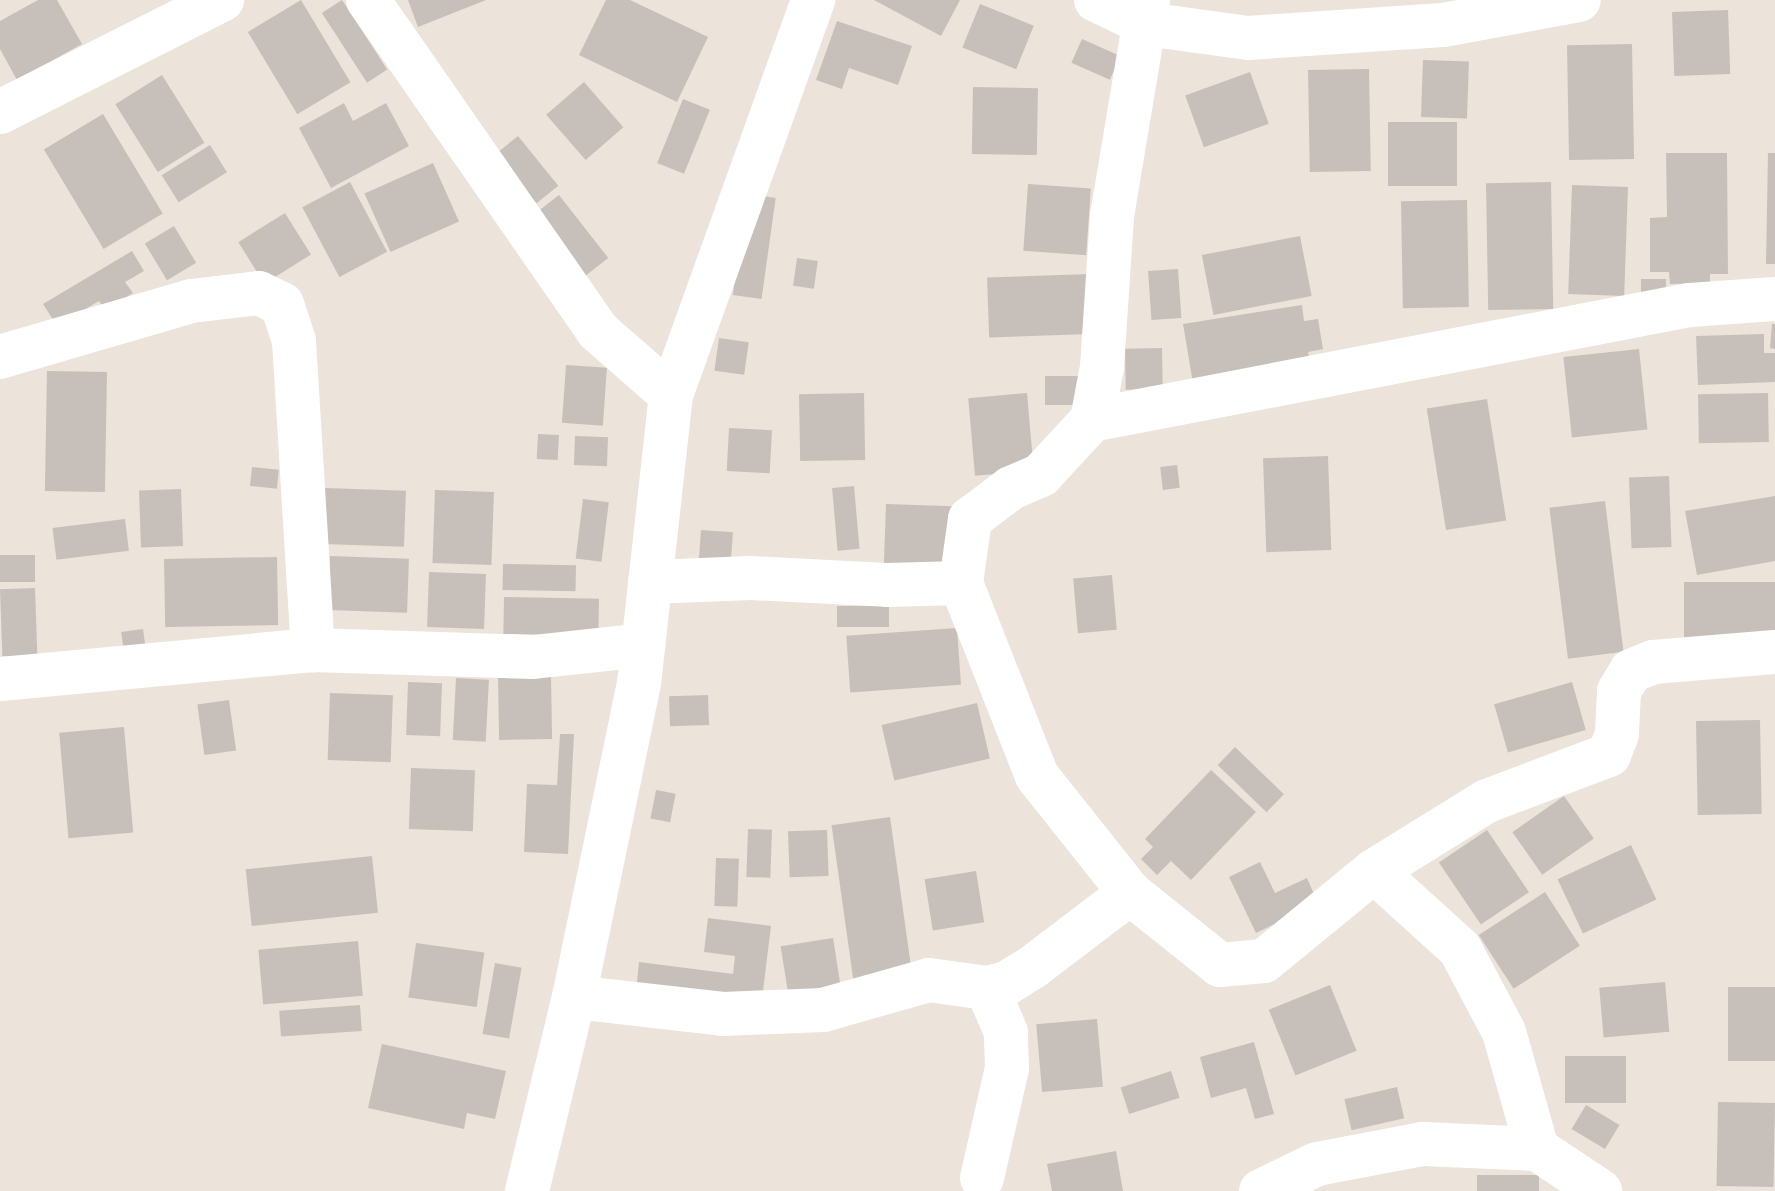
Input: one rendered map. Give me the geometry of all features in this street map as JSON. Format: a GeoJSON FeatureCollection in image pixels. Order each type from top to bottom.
{"type":"FeatureCollection","features":[{"type":"Feature","properties":{"kind":"street"},"geometry":{"type":"LineString","coordinates":[[0,112],[222,0]]}},
{"type":"Feature","properties":{"kind":"street"},"geometry":{"type":"LineString","coordinates":[[368,0],[598,331],[671,395]]}},
{"type":"Feature","properties":{"kind":"street"},"geometry":{"type":"LineString","coordinates":[[527,1191],[574,997],[643,645],[671,395],[813,0]]}},
{"type":"Feature","properties":{"kind":"street"},"geometry":{"type":"LineString","coordinates":[[1096,0],[1248,38],[1443,25],[1579,0]]}},
{"type":"Feature","properties":{"kind":"street"},"geometry":{"type":"LineString","coordinates":[[1147,12],[1112,216],[1102,367],[1092,420],[1041,475],[1011,488],[970,519],[961,583],[1037,776],[1130,893],[1220,965],[1264,961],[1374,871],[1487,801],[1609,755],[1617,734],[1619,691],[1631,671],[1653,662],[1775,652]]}},
{"type":"Feature","properties":{"kind":"street"},"geometry":{"type":"LineString","coordinates":[[0,357],[191,301],[259,293],[282,304],[294,341],[313,650]]}},
{"type":"Feature","properties":{"kind":"street"},"geometry":{"type":"LineString","coordinates":[[1092,420],[1690,305],[1775,299]]}},
{"type":"Feature","properties":{"kind":"street"},"geometry":{"type":"LineString","coordinates":[[650,582],[961,583]]}},
{"type":"Feature","properties":{"kind":"street"},"geometry":{"type":"LineString","coordinates":[[0,679],[313,650],[533,657],[643,645]]}},
{"type":"Feature","properties":{"kind":"street"},"geometry":{"type":"LineString","coordinates":[[1374,871],[1460,949],[1504,1032],[1537,1149]]}},
{"type":"Feature","properties":{"kind":"street"},"geometry":{"type":"LineString","coordinates":[[574,997],[723,1014],[823,1010],[929,980],[987,988],[1007,983],[1034,966],[1130,893]]}},
{"type":"Feature","properties":{"kind":"street"},"geometry":{"type":"LineString","coordinates":[[982,1178],[1007,1068],[1006,1032],[987,988]]}},
{"type":"Feature","properties":{"kind":"street"},"geometry":{"type":"LineString","coordinates":[[1261,1191],[1317,1164],[1423,1144],[1537,1149],[1600,1191]]}},
{"type":"Feature","properties":{"kind":"building"},"geometry":{"type":"Polygon","coordinates":[[[38,0],[57,0],[82,44],[17,80],[0,49],[0,21],[38,0]]]}},
{"type":"Feature","properties":{"kind":"building"},"geometry":{"type":"Polygon","coordinates":[[[301,0],[350,82],[297,114],[248,32],[301,0]]]}},
{"type":"Feature","properties":{"kind":"building"},"geometry":{"type":"Polygon","coordinates":[[[342,0],[387,70],[367,83],[322,13],[342,0]]]}},
{"type":"Feature","properties":{"kind":"building"},"geometry":{"type":"Polygon","coordinates":[[[408,0],[486,0],[418,27],[408,0]]]}},
{"type":"Feature","properties":{"kind":"building"},"geometry":{"type":"Polygon","coordinates":[[[606,0],[630,0],[708,37],[677,102],[579,55],[606,0]]]}},
{"type":"Feature","properties":{"kind":"building"},"geometry":{"type":"Polygon","coordinates":[[[874,0],[960,0],[941,36],[874,0]]]}},
{"type":"Feature","properties":{"kind":"building"},"geometry":{"type":"Polygon","coordinates":[[[980,4],[1034,26],[1016,69],[962,48],[980,4]]]}},
{"type":"Feature","properties":{"kind":"building"},"geometry":{"type":"Polygon","coordinates":[[[1728,10],[1730,74],[1674,76],[1672,12],[1728,10]]]}},
{"type":"Feature","properties":{"kind":"building"},"geometry":{"type":"Polygon","coordinates":[[[837,21],[912,46],[898,85],[849,68],[842,89],[816,80],[837,21]]]}},
{"type":"Feature","properties":{"kind":"building"},"geometry":{"type":"Polygon","coordinates":[[[1082,39],[1120,56],[1110,80],[1071,63],[1082,39]]]}},
{"type":"Feature","properties":{"kind":"building"},"geometry":{"type":"Polygon","coordinates":[[[1632,44],[1634,159],[1569,160],[1567,45],[1632,44]]]}},
{"type":"Feature","properties":{"kind":"building"},"geometry":{"type":"Polygon","coordinates":[[[1423,60],[1469,62],[1467,119],[1421,117],[1423,60]]]}},
{"type":"Feature","properties":{"kind":"building"},"geometry":{"type":"Polygon","coordinates":[[[1369,69],[1371,171],[1310,172],[1308,70],[1369,69]]]}},
{"type":"Feature","properties":{"kind":"building"},"geometry":{"type":"Polygon","coordinates":[[[1250,72],[1269,124],[1204,147],[1185,96],[1250,72]]]}},
{"type":"Feature","properties":{"kind":"building"},"geometry":{"type":"Polygon","coordinates":[[[162,75],[204,143],[158,172],[115,104],[162,75]]]}},
{"type":"Feature","properties":{"kind":"building"},"geometry":{"type":"Polygon","coordinates":[[[584,82],[623,127],[586,160],[546,115],[584,82]]]}},
{"type":"Feature","properties":{"kind":"building"},"geometry":{"type":"Polygon","coordinates":[[[973,87],[1038,88],[1037,155],[972,154],[973,87]]]}},
{"type":"Feature","properties":{"kind":"building"},"geometry":{"type":"Polygon","coordinates":[[[683,99],[710,110],[684,174],[657,163],[683,99]]]}},
{"type":"Feature","properties":{"kind":"building"},"geometry":{"type":"Polygon","coordinates":[[[344,103],[353,121],[386,103],[409,146],[331,188],[299,128],[344,103]]]}},
{"type":"Feature","properties":{"kind":"building"},"geometry":{"type":"Polygon","coordinates":[[[103,114],[163,213],[104,249],[44,150],[103,114]]]}},
{"type":"Feature","properties":{"kind":"building"},"geometry":{"type":"Polygon","coordinates":[[[1388,122],[1457,122],[1457,186],[1388,186],[1388,122]]]}},
{"type":"Feature","properties":{"kind":"building"},"geometry":{"type":"Polygon","coordinates":[[[518,136],[558,186],[537,203],[496,154],[518,136]]]}},
{"type":"Feature","properties":{"kind":"building"},"geometry":{"type":"Polygon","coordinates":[[[210,145],[227,172],[179,202],[162,175],[210,145]]]}},
{"type":"Feature","properties":{"kind":"building"},"geometry":{"type":"Polygon","coordinates":[[[1666,153],[1727,153],[1728,274],[1710,274],[1710,283],[1670,284],[1669,272],[1650,272],[1650,218],[1667,217],[1666,153]]]}},
{"type":"Feature","properties":{"kind":"building"},"geometry":{"type":"Polygon","coordinates":[[[1768,153],[1775,153],[1775,264],[1766,264],[1768,153]]]}},
{"type":"Feature","properties":{"kind":"building"},"geometry":{"type":"Polygon","coordinates":[[[433,163],[459,221],[391,252],[364,194],[433,163]]]}},
{"type":"Feature","properties":{"kind":"building"},"geometry":{"type":"Polygon","coordinates":[[[350,182],[387,252],[339,277],[302,207],[350,182]]]}},
{"type":"Feature","properties":{"kind":"building"},"geometry":{"type":"Polygon","coordinates":[[[1551,182],[1553,309],[1488,310],[1486,183],[1551,182]]]}},
{"type":"Feature","properties":{"kind":"building"},"geometry":{"type":"Polygon","coordinates":[[[1028,184],[1091,188],[1086,255],[1023,251],[1028,184]]]}},
{"type":"Feature","properties":{"kind":"building"},"geometry":{"type":"Polygon","coordinates":[[[1572,185],[1628,187],[1624,296],[1568,294],[1572,185]]]}},
{"type":"Feature","properties":{"kind":"building"},"geometry":{"type":"Polygon","coordinates":[[[747,194],[776,198],[762,299],[733,295],[747,194]]]}},
{"type":"Feature","properties":{"kind":"building"},"geometry":{"type":"Polygon","coordinates":[[[559,195],[608,258],[582,278],[533,215],[559,195]]]}},
{"type":"Feature","properties":{"kind":"building"},"geometry":{"type":"Polygon","coordinates":[[[1467,200],[1469,307],[1403,308],[1401,201],[1467,200]]]}},
{"type":"Feature","properties":{"kind":"building"},"geometry":{"type":"Polygon","coordinates":[[[285,213],[311,255],[264,284],[238,242],[285,213]]]}},
{"type":"Feature","properties":{"kind":"building"},"geometry":{"type":"Polygon","coordinates":[[[174,226],[196,263],[167,280],[145,244],[174,226]]]}},
{"type":"Feature","properties":{"kind":"building"},"geometry":{"type":"Polygon","coordinates":[[[1300,236],[1312,296],[1213,315],[1202,255],[1300,236]]]}},
{"type":"Feature","properties":{"kind":"building"},"geometry":{"type":"Polygon","coordinates":[[[132,251],[144,271],[125,282],[133,293],[105,310],[99,301],[57,326],[43,304],[132,251]]]}},
{"type":"Feature","properties":{"kind":"building"},"geometry":{"type":"Polygon","coordinates":[[[797,258],[818,261],[814,289],[793,286],[797,258]]]}},
{"type":"Feature","properties":{"kind":"building"},"geometry":{"type":"Polygon","coordinates":[[[1178,269],[1181,318],[1151,320],[1148,271],[1178,269]]]}},
{"type":"Feature","properties":{"kind":"building"},"geometry":{"type":"Polygon","coordinates":[[[1090,274],[1092,334],[989,338],[987,278],[1090,274]]]}},
{"type":"Feature","properties":{"kind":"building"},"geometry":{"type":"Polygon","coordinates":[[[1641,279],[1666,279],[1666,304],[1641,304],[1641,279]]]}},
{"type":"Feature","properties":{"kind":"building"},"geometry":{"type":"Polygon","coordinates":[[[1302,305],[1304,321],[1318,319],[1323,349],[1308,352],[1312,371],[1194,389],[1183,324],[1302,305]]]}},
{"type":"Feature","properties":{"kind":"building"},"geometry":{"type":"Polygon","coordinates":[[[1772,324],[1775,324],[1775,349],[1770,348],[1772,324]]]}},
{"type":"Feature","properties":{"kind":"building"},"geometry":{"type":"Polygon","coordinates":[[[1764,334],[1764,353],[1775,353],[1775,382],[1698,385],[1696,336],[1764,334]]]}},
{"type":"Feature","properties":{"kind":"building"},"geometry":{"type":"Polygon","coordinates":[[[719,338],[749,342],[744,375],[714,371],[719,338]]]}},
{"type":"Feature","properties":{"kind":"building"},"geometry":{"type":"Polygon","coordinates":[[[1162,348],[1163,389],[1126,390],[1125,349],[1162,348]]]}},
{"type":"Feature","properties":{"kind":"building"},"geometry":{"type":"Polygon","coordinates":[[[1639,349],[1647,430],[1572,438],[1563,357],[1639,349]]]}},
{"type":"Feature","properties":{"kind":"building"},"geometry":{"type":"Polygon","coordinates":[[[566,365],[607,368],[603,426],[562,423],[566,365]]]}},
{"type":"Feature","properties":{"kind":"building"},"geometry":{"type":"Polygon","coordinates":[[[47,371],[107,372],[105,492],[45,491],[47,371]]]}},
{"type":"Feature","properties":{"kind":"building"},"geometry":{"type":"Polygon","coordinates":[[[1045,376],[1087,376],[1087,405],[1045,405],[1045,376]]]}},
{"type":"Feature","properties":{"kind":"building"},"geometry":{"type":"Polygon","coordinates":[[[864,393],[865,460],[800,461],[799,394],[864,393]]]}},
{"type":"Feature","properties":{"kind":"building"},"geometry":{"type":"Polygon","coordinates":[[[1027,393],[1034,471],[975,476],[968,398],[1027,393]]]}},
{"type":"Feature","properties":{"kind":"building"},"geometry":{"type":"Polygon","coordinates":[[[1768,393],[1769,442],[1699,443],[1698,394],[1768,393]]]}},
{"type":"Feature","properties":{"kind":"building"},"geometry":{"type":"Polygon","coordinates":[[[1487,399],[1506,520],[1446,530],[1427,409],[1487,399]]]}},
{"type":"Feature","properties":{"kind":"building"},"geometry":{"type":"Polygon","coordinates":[[[729,428],[772,430],[770,473],[727,471],[729,428]]]}},
{"type":"Feature","properties":{"kind":"building"},"geometry":{"type":"Polygon","coordinates":[[[538,434],[559,435],[558,460],[537,459],[538,434]]]}},
{"type":"Feature","properties":{"kind":"building"},"geometry":{"type":"Polygon","coordinates":[[[575,436],[608,437],[607,466],[574,465],[575,436]]]}},
{"type":"Feature","properties":{"kind":"building"},"geometry":{"type":"Polygon","coordinates":[[[1328,456],[1331,550],[1266,552],[1263,458],[1328,456]]]}},
{"type":"Feature","properties":{"kind":"building"},"geometry":{"type":"Polygon","coordinates":[[[1177,465],[1180,488],[1163,490],[1160,467],[1177,465]]]}},
{"type":"Feature","properties":{"kind":"building"},"geometry":{"type":"Polygon","coordinates":[[[252,467],[279,470],[277,489],[250,486],[252,467]]]}},
{"type":"Feature","properties":{"kind":"building"},"geometry":{"type":"Polygon","coordinates":[[[1669,476],[1671,547],[1632,548],[1629,477],[1669,476]]]}},
{"type":"Feature","properties":{"kind":"building"},"geometry":{"type":"Polygon","coordinates":[[[854,486],[859,549],[838,551],[832,488],[854,486]]]}},
{"type":"Feature","properties":{"kind":"building"},"geometry":{"type":"Polygon","coordinates":[[[325,488],[406,491],[404,547],[323,544],[325,488]]]}},
{"type":"Feature","properties":{"kind":"building"},"geometry":{"type":"Polygon","coordinates":[[[181,489],[183,546],[141,547],[139,490],[181,489]]]}},
{"type":"Feature","properties":{"kind":"building"},"geometry":{"type":"Polygon","coordinates":[[[435,490],[494,492],[491,565],[432,563],[435,490]]]}},
{"type":"Feature","properties":{"kind":"building"},"geometry":{"type":"Polygon","coordinates":[[[1775,496],[1775,561],[1697,575],[1685,511],[1775,496]]]}},
{"type":"Feature","properties":{"kind":"building"},"geometry":{"type":"Polygon","coordinates":[[[583,499],[609,502],[601,562],[576,559],[583,499]]]}},
{"type":"Feature","properties":{"kind":"building"},"geometry":{"type":"Polygon","coordinates":[[[1605,501],[1624,652],[1568,659],[1549,508],[1605,501]]]}},
{"type":"Feature","properties":{"kind":"building"},"geometry":{"type":"Polygon","coordinates":[[[886,504],[953,506],[951,570],[884,568],[886,504]]]}},
{"type":"Feature","properties":{"kind":"building"},"geometry":{"type":"Polygon","coordinates":[[[125,519],[129,551],[56,560],[53,528],[125,519]]]}},
{"type":"Feature","properties":{"kind":"building"},"geometry":{"type":"Polygon","coordinates":[[[701,530],[733,532],[730,572],[698,570],[701,530]]]}},
{"type":"Feature","properties":{"kind":"building"},"geometry":{"type":"Polygon","coordinates":[[[0,555],[35,555],[35,582],[0,582],[0,555]]]}},
{"type":"Feature","properties":{"kind":"building"},"geometry":{"type":"Polygon","coordinates":[[[330,556],[409,559],[407,613],[328,610],[330,556]]]}},
{"type":"Feature","properties":{"kind":"building"},"geometry":{"type":"Polygon","coordinates":[[[277,557],[278,625],[165,627],[164,559],[277,557]]]}},
{"type":"Feature","properties":{"kind":"building"},"geometry":{"type":"Polygon","coordinates":[[[503,564],[576,565],[576,591],[503,590],[503,564]]]}},
{"type":"Feature","properties":{"kind":"building"},"geometry":{"type":"Polygon","coordinates":[[[429,572],[486,574],[484,629],[427,627],[429,572]]]}},
{"type":"Feature","properties":{"kind":"building"},"geometry":{"type":"Polygon","coordinates":[[[1112,575],[1117,630],[1078,633],[1073,578],[1112,575]]]}},
{"type":"Feature","properties":{"kind":"building"},"geometry":{"type":"Polygon","coordinates":[[[1684,582],[1775,582],[1775,638],[1684,638],[1684,582]]]}},
{"type":"Feature","properties":{"kind":"building"},"geometry":{"type":"Polygon","coordinates":[[[35,588],[37,655],[2,656],[0,589],[35,588]]]}},
{"type":"Feature","properties":{"kind":"building"},"geometry":{"type":"Polygon","coordinates":[[[504,597],[599,599],[598,636],[503,634],[504,597]]]}},
{"type":"Feature","properties":{"kind":"building"},"geometry":{"type":"Polygon","coordinates":[[[837,606],[889,606],[889,627],[837,627],[837,606]]]}},
{"type":"Feature","properties":{"kind":"building"},"geometry":{"type":"Polygon","coordinates":[[[957,628],[961,685],[850,693],[846,636],[957,628]]]}},
{"type":"Feature","properties":{"kind":"building"},"geometry":{"type":"Polygon","coordinates":[[[143,629],[147,659],[125,662],[121,632],[143,629]]]}},
{"type":"Feature","properties":{"kind":"building"},"geometry":{"type":"Polygon","coordinates":[[[551,676],[552,739],[499,740],[498,677],[551,676]]]}},
{"type":"Feature","properties":{"kind":"building"},"geometry":{"type":"Polygon","coordinates":[[[456,678],[489,680],[486,742],[453,740],[456,678]]]}},
{"type":"Feature","properties":{"kind":"building"},"geometry":{"type":"Polygon","coordinates":[[[408,682],[442,683],[440,736],[406,735],[408,682]]]}},
{"type":"Feature","properties":{"kind":"building"},"geometry":{"type":"Polygon","coordinates":[[[1572,682],[1586,730],[1508,752],[1494,704],[1572,682]]]}},
{"type":"Feature","properties":{"kind":"building"},"geometry":{"type":"Polygon","coordinates":[[[330,693],[393,695],[391,762],[328,760],[330,693]]]}},
{"type":"Feature","properties":{"kind":"building"},"geometry":{"type":"Polygon","coordinates":[[[708,695],[709,725],[670,726],[669,696],[708,695]]]}},
{"type":"Feature","properties":{"kind":"building"},"geometry":{"type":"Polygon","coordinates":[[[229,700],[236,751],[204,755],[197,704],[229,700]]]}},
{"type":"Feature","properties":{"kind":"building"},"geometry":{"type":"Polygon","coordinates":[[[977,703],[990,759],[894,781],[882,725],[977,703]]]}},
{"type":"Feature","properties":{"kind":"building"},"geometry":{"type":"Polygon","coordinates":[[[1760,720],[1762,814],[1698,815],[1696,721],[1760,720]]]}},
{"type":"Feature","properties":{"kind":"building"},"geometry":{"type":"Polygon","coordinates":[[[124,727],[133,833],[68,838],[59,733],[124,727]]]}},
{"type":"Feature","properties":{"kind":"building"},"geometry":{"type":"Polygon","coordinates":[[[560,734],[574,734],[568,854],[524,852],[527,784],[557,785],[560,734]]]}},
{"type":"Feature","properties":{"kind":"building"},"geometry":{"type":"Polygon","coordinates":[[[1235,747],[1284,794],[1267,812],[1218,765],[1235,747]]]}},
{"type":"Feature","properties":{"kind":"building"},"geometry":{"type":"Polygon","coordinates":[[[411,768],[475,770],[473,831],[409,829],[411,768]]]}},
{"type":"Feature","properties":{"kind":"building"},"geometry":{"type":"Polygon","coordinates":[[[1211,770],[1256,812],[1191,880],[1171,861],[1157,875],[1141,859],[1153,847],[1145,839],[1211,770]]]}},
{"type":"Feature","properties":{"kind":"building"},"geometry":{"type":"Polygon","coordinates":[[[656,790],[676,794],[670,822],[650,818],[656,790]]]}},
{"type":"Feature","properties":{"kind":"building"},"geometry":{"type":"Polygon","coordinates":[[[1564,796],[1594,839],[1542,875],[1512,832],[1564,796]]]}},
{"type":"Feature","properties":{"kind":"building"},"geometry":{"type":"Polygon","coordinates":[[[890,817],[913,977],[854,986],[832,825],[890,817]]]}},
{"type":"Feature","properties":{"kind":"building"},"geometry":{"type":"Polygon","coordinates":[[[748,829],[772,830],[770,878],[746,877],[748,829]]]}},
{"type":"Feature","properties":{"kind":"building"},"geometry":{"type":"Polygon","coordinates":[[[827,830],[829,876],[790,877],[788,831],[827,830]]]}},
{"type":"Feature","properties":{"kind":"building"},"geometry":{"type":"Polygon","coordinates":[[[1487,830],[1529,892],[1481,925],[1439,862],[1487,830]]]}},
{"type":"Feature","properties":{"kind":"building"},"geometry":{"type":"Polygon","coordinates":[[[1631,845],[1656,899],[1583,934],[1558,879],[1631,845]]]}},
{"type":"Feature","properties":{"kind":"building"},"geometry":{"type":"Polygon","coordinates":[[[372,856],[378,913],[252,926],[246,869],[372,856]]]}},
{"type":"Feature","properties":{"kind":"building"},"geometry":{"type":"Polygon","coordinates":[[[716,858],[739,859],[737,907],[714,906],[716,858]]]}},
{"type":"Feature","properties":{"kind":"building"},"geometry":{"type":"Polygon","coordinates":[[[1260,862],[1275,893],[1307,878],[1318,903],[1256,933],[1229,877],[1260,862]]]}},
{"type":"Feature","properties":{"kind":"building"},"geometry":{"type":"Polygon","coordinates":[[[976,871],[984,922],[933,930],[925,879],[976,871]]]}},
{"type":"Feature","properties":{"kind":"building"},"geometry":{"type":"Polygon","coordinates":[[[1545,892],[1580,946],[1514,989],[1479,935],[1545,892]]]}},
{"type":"Feature","properties":{"kind":"building"},"geometry":{"type":"Polygon","coordinates":[[[708,918],[771,926],[761,1007],[636,992],[639,962],[733,974],[735,956],[704,952],[708,918]]]}},
{"type":"Feature","properties":{"kind":"building"},"geometry":{"type":"Polygon","coordinates":[[[833,938],[842,996],[790,1005],[781,946],[833,938]]]}},
{"type":"Feature","properties":{"kind":"building"},"geometry":{"type":"Polygon","coordinates":[[[358,941],[363,996],[263,1005],[258,950],[358,941]]]}},
{"type":"Feature","properties":{"kind":"building"},"geometry":{"type":"Polygon","coordinates":[[[416,943],[484,953],[477,1007],[408,997],[416,943]]]}},
{"type":"Feature","properties":{"kind":"building"},"geometry":{"type":"Polygon","coordinates":[[[495,963],[522,968],[509,1039],[482,1034],[495,963]]]}},
{"type":"Feature","properties":{"kind":"building"},"geometry":{"type":"Polygon","coordinates":[[[1665,982],[1669,1032],[1604,1038],[1599,988],[1665,982]]]}},
{"type":"Feature","properties":{"kind":"building"},"geometry":{"type":"Polygon","coordinates":[[[1330,985],[1357,1051],[1295,1076],[1269,1010],[1330,985]]]}},
{"type":"Feature","properties":{"kind":"building"},"geometry":{"type":"Polygon","coordinates":[[[1728,987],[1775,987],[1775,1061],[1728,1061],[1728,987]]]}},
{"type":"Feature","properties":{"kind":"building"},"geometry":{"type":"Polygon","coordinates":[[[360,1005],[362,1031],[281,1037],[279,1011],[360,1005]]]}},
{"type":"Feature","properties":{"kind":"building"},"geometry":{"type":"Polygon","coordinates":[[[1097,1019],[1103,1087],[1042,1092],[1036,1024],[1097,1019]]]}},
{"type":"Feature","properties":{"kind":"building"},"geometry":{"type":"Polygon","coordinates":[[[1254,1042],[1274,1114],[1255,1119],[1246,1088],[1211,1098],[1200,1057],[1254,1042]]]}},
{"type":"Feature","properties":{"kind":"building"},"geometry":{"type":"Polygon","coordinates":[[[382,1044],[506,1071],[495,1119],[467,1113],[464,1129],[368,1108],[382,1044]]]}},
{"type":"Feature","properties":{"kind":"building"},"geometry":{"type":"Polygon","coordinates":[[[1565,1056],[1626,1056],[1626,1103],[1565,1103],[1565,1056]]]}},
{"type":"Feature","properties":{"kind":"building"},"geometry":{"type":"Polygon","coordinates":[[[1171,1071],[1180,1098],[1129,1114],[1121,1087],[1171,1071]]]}},
{"type":"Feature","properties":{"kind":"building"},"geometry":{"type":"Polygon","coordinates":[[[1397,1087],[1404,1118],[1352,1130],[1344,1099],[1397,1087]]]}},
{"type":"Feature","properties":{"kind":"building"},"geometry":{"type":"Polygon","coordinates":[[[1718,1102],[1775,1103],[1774,1187],[1717,1186],[1718,1102]]]}},
{"type":"Feature","properties":{"kind":"building"},"geometry":{"type":"Polygon","coordinates":[[[1586,1105],[1619,1125],[1605,1149],[1572,1129],[1586,1105]]]}},
{"type":"Feature","properties":{"kind":"building"},"geometry":{"type":"Polygon","coordinates":[[[1116,1151],[1123,1191],[1052,1191],[1047,1164],[1116,1151]]]}},
{"type":"Feature","properties":{"kind":"building"},"geometry":{"type":"Polygon","coordinates":[[[1477,1175],[1539,1175],[1539,1191],[1477,1191],[1477,1175]]]}}]}
